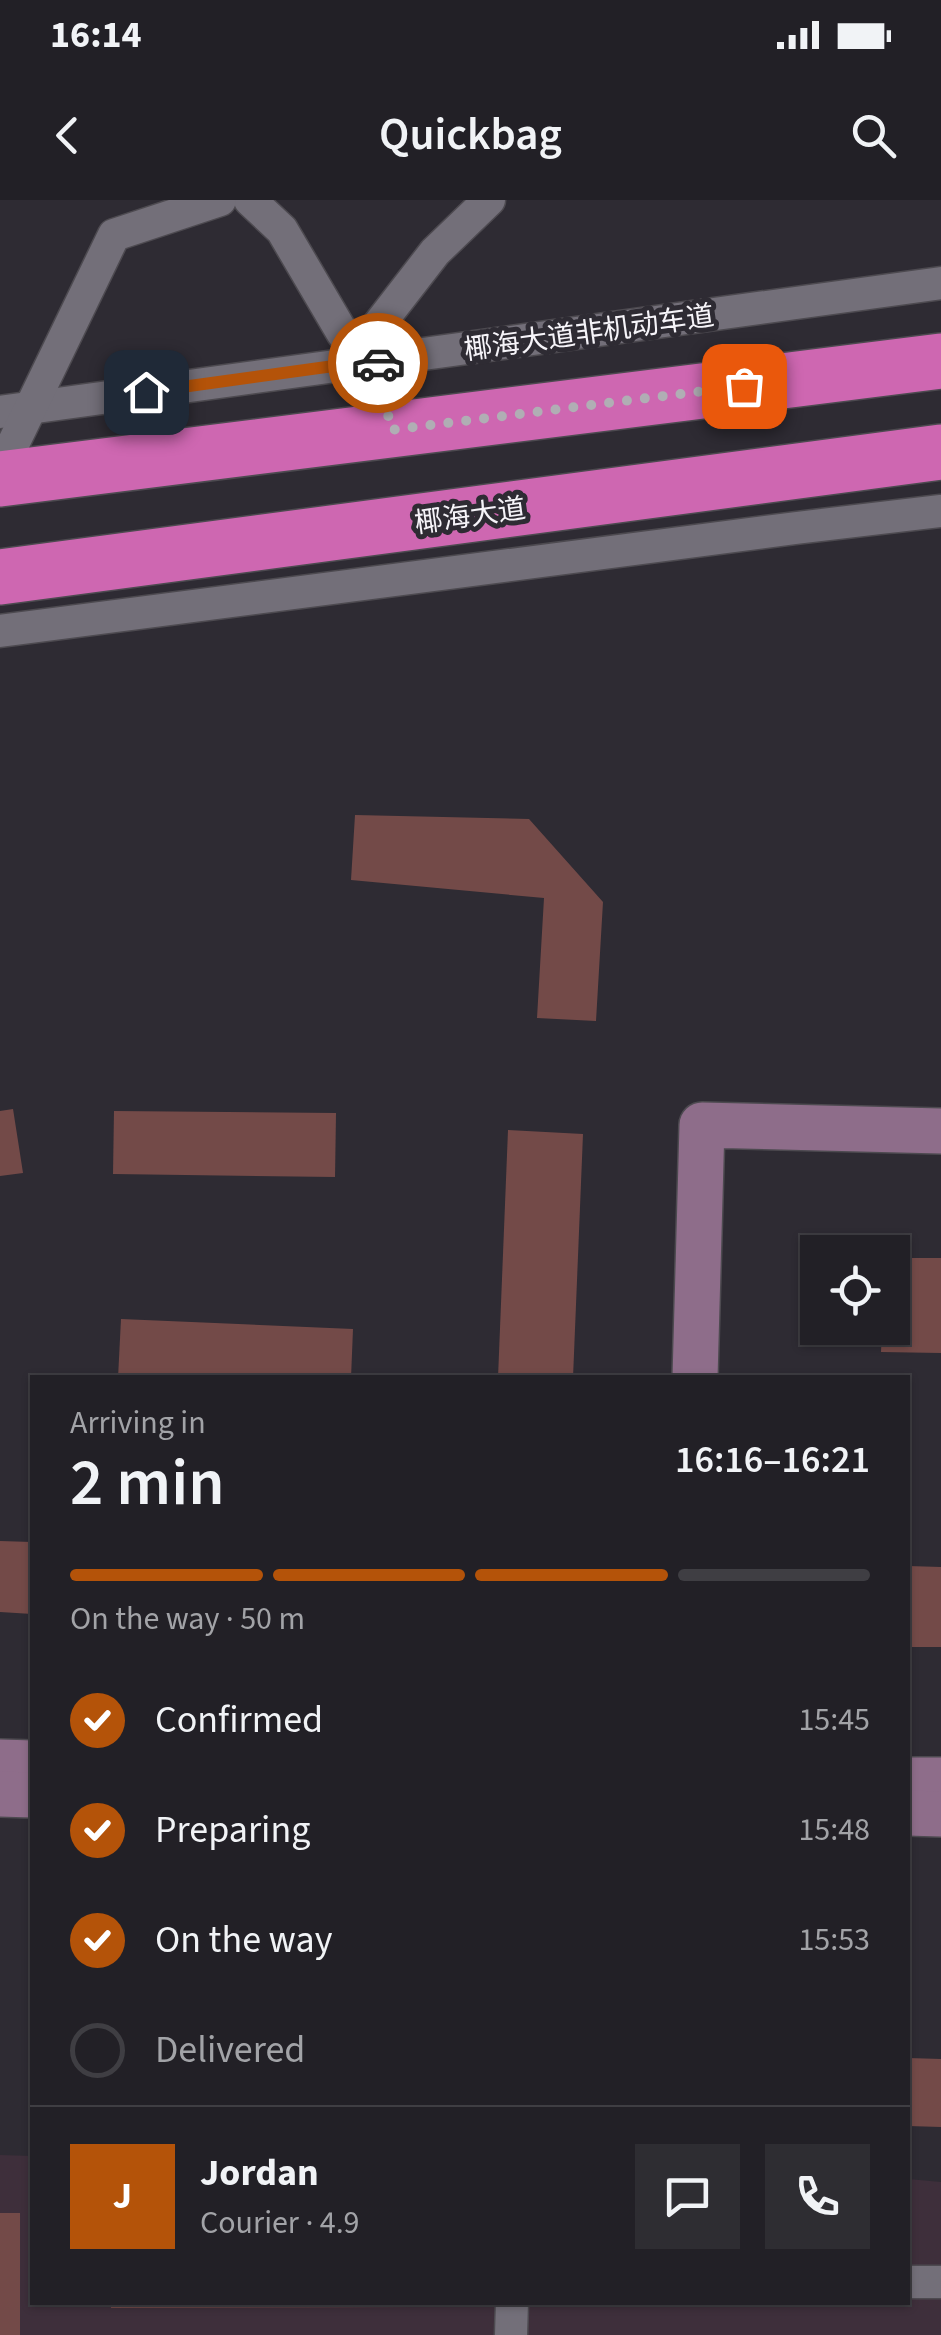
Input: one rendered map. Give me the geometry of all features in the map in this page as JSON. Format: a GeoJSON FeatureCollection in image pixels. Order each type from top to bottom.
{"type":"FeatureCollection","features":[{"type":"Feature","properties":{"kind":"highway"},"geometry":{"type":"LineString","coordinates":[[0,479],[941,362]]}},
{"type":"Feature","properties":{"kind":"highway","name":"椰海大道"},"geometry":{"type":"LineString","coordinates":[[0,578],[941,452]]}},
{"type":"Feature","properties":{"kind":"street"},"geometry":{"type":"LineString","coordinates":[[0,471],[16,409],[114,235],[220,200]]}},
{"type":"Feature","properties":{"kind":"street"},"geometry":{"type":"LineString","coordinates":[[250,200],[282,230],[343,334],[376,354]]}},
{"type":"Feature","properties":{"kind":"street"},"geometry":{"type":"LineString","coordinates":[[391,430],[376,354],[377,327],[435,252],[488,200]]}},
{"type":"Feature","properties":{"kind":"street","name":"椰海大道非机动车道"},"geometry":{"type":"LineString","coordinates":[[16,409],[376,354],[941,283]]}},
{"type":"Feature","properties":{"kind":"street"},"geometry":{"type":"LineString","coordinates":[[0,631],[941,511]]}},
{"type":"Feature","properties":{"kind":"street"},"geometry":{"type":"LineString","coordinates":[[695,1375],[702,1125],[941,1131]]}},
{"type":"Feature","properties":{"kind":"street"},"geometry":{"type":"LineString","coordinates":[[0,1762],[30,1763]]}},
{"type":"Feature","properties":{"kind":"street"},"geometry":{"type":"LineString","coordinates":[[910,1780],[941,1780]]}},
{"type":"Feature","properties":{"kind":"street"},"geometry":{"type":"LineString","coordinates":[[0,1794],[30,1795]]}},
{"type":"Feature","properties":{"kind":"street"},"geometry":{"type":"LineString","coordinates":[[910,1813],[941,1814]]}},
{"type":"Feature","properties":{"kind":"street"},"geometry":{"type":"LineString","coordinates":[[910,2282],[941,2282]]}},
{"type":"Feature","properties":{"kind":"street"},"geometry":{"type":"LineString","coordinates":[[511,2335],[512,2305]]}},
{"type":"Feature","properties":{"kind":"shaded area"},"geometry":{"type":"Polygon","coordinates":[[[0,2155],[30,2156],[30,2305],[910,2305],[910,2179],[941,2182],[941,2335],[0,2335],[0,2155]]]}},
{"type":"Feature","properties":{"kind":"building"},"geometry":{"type":"Polygon","coordinates":[[[355,815],[529,819],[603,902],[596,1021],[537,1018],[544,898],[351,880],[355,815]]]}},
{"type":"Feature","properties":{"kind":"building"},"geometry":{"type":"Polygon","coordinates":[[[13,1109],[23,1173],[0,1176],[0,1111],[13,1109]]]}},
{"type":"Feature","properties":{"kind":"building"},"geometry":{"type":"Polygon","coordinates":[[[114,1111],[336,1113],[335,1177],[113,1174],[114,1111]]]}},
{"type":"Feature","properties":{"kind":"building"},"geometry":{"type":"Polygon","coordinates":[[[508,1130],[583,1134],[573,1375],[498,1375],[508,1130]]]}},
{"type":"Feature","properties":{"kind":"building"},"geometry":{"type":"Polygon","coordinates":[[[910,1258],[941,1258],[941,1353],[881,1352],[881,1345],[910,1345],[910,1258]]]}},
{"type":"Feature","properties":{"kind":"building"},"geometry":{"type":"Polygon","coordinates":[[[121,1319],[353,1329],[351,1375],[118,1375],[121,1319]]]}},
{"type":"Feature","properties":{"kind":"building"},"geometry":{"type":"Polygon","coordinates":[[[0,1541],[30,1542],[30,1614],[0,1612],[0,1541]]]}},
{"type":"Feature","properties":{"kind":"building"},"geometry":{"type":"Polygon","coordinates":[[[910,1566],[941,1567],[941,1647],[910,1647],[910,1566]]]}},
{"type":"Feature","properties":{"kind":"building"},"geometry":{"type":"Polygon","coordinates":[[[910,2058],[941,2059],[941,2127],[910,2126],[910,2058]]]}},
{"type":"Feature","properties":{"kind":"building"},"geometry":{"type":"Polygon","coordinates":[[[0,2213],[20,2213],[20,2335],[0,2335],[0,2213]]]}},
{"type":"Feature","properties":{"kind":"building"},"geometry":{"type":"Polygon","coordinates":[[[111,2305],[417,2305],[417,2307],[111,2305]]]}},
{"type":"Feature","properties":{"kind":"way so far"},"geometry":{"type":"LineString","coordinates":[[378,363],[391,430],[744,386]]}},
{"type":"Feature","properties":{"kind":"route"},"geometry":{"type":"LineString","coordinates":[[146,392],[377,360],[378,363]]}}]}
